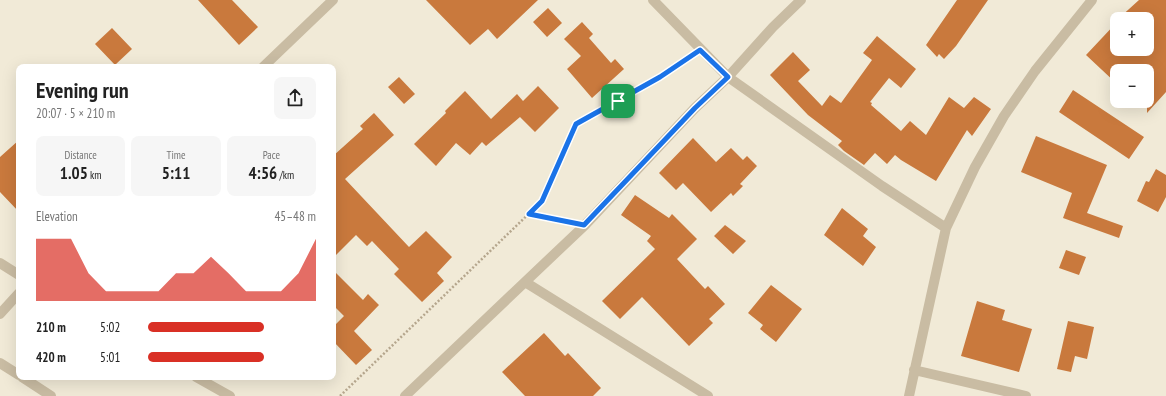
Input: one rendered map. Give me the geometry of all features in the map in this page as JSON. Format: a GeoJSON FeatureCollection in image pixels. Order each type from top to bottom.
{"type":"FeatureCollection","features":[{"type":"Feature","properties":{"kind":"street"},"geometry":{"type":"LineString","coordinates":[[266,64],[333,0]]}},
{"type":"Feature","properties":{"kind":"street"},"geometry":{"type":"LineString","coordinates":[[653,0],[700,50],[728,77],[882,186],[946,228]]}},
{"type":"Feature","properties":{"kind":"street"},"geometry":{"type":"LineString","coordinates":[[405,396],[584,225],[695,108],[728,77],[773,27],[800,0]]}},
{"type":"Feature","properties":{"kind":"street"},"geometry":{"type":"LineString","coordinates":[[909,396],[946,228],[975,167],[1004,116],[1035,71],[1092,0]]}},
{"type":"Feature","properties":{"kind":"street"},"geometry":{"type":"LineString","coordinates":[[0,263],[16,273]]}},
{"type":"Feature","properties":{"kind":"street"},"geometry":{"type":"LineString","coordinates":[[525,282],[708,396]]}},
{"type":"Feature","properties":{"kind":"street"},"geometry":{"type":"LineString","coordinates":[[0,314],[16,296]]}},
{"type":"Feature","properties":{"kind":"street"},"geometry":{"type":"LineString","coordinates":[[0,363],[16,373]]}},
{"type":"Feature","properties":{"kind":"street"},"geometry":{"type":"LineString","coordinates":[[914,370],[1026,396]]}},
{"type":"Feature","properties":{"kind":"street"},"geometry":{"type":"LineString","coordinates":[[27,380],[51,396]]}},
{"type":"Feature","properties":{"kind":"street"},"geometry":{"type":"LineString","coordinates":[[201,380],[230,396]]}},
{"type":"Feature","properties":{"kind":"path"},"geometry":{"type":"LineString","coordinates":[[340,396],[542,201],[576,124],[660,77],[700,50]]}},
{"type":"Feature","properties":{"kind":"path"},"geometry":{"type":"LineString","coordinates":[[529,214],[584,225]]}},
{"type":"Feature","properties":{"kind":"building"},"geometry":{"type":"Polygon","coordinates":[[[198,0],[232,0],[258,27],[239,45],[198,0]]]}},
{"type":"Feature","properties":{"kind":"building"},"geometry":{"type":"Polygon","coordinates":[[[426,0],[538,0],[497,39],[488,29],[470,45],[426,0]]]}},
{"type":"Feature","properties":{"kind":"building"},"geometry":{"type":"Polygon","coordinates":[[[957,0],[988,0],[956,46],[944,59],[939,54],[937,57],[926,45],[957,0]]]}},
{"type":"Feature","properties":{"kind":"building"},"geometry":{"type":"Polygon","coordinates":[[[1139,0],[1166,0],[1166,92],[1154,105],[1154,64],[1110,64],[1110,77],[1086,55],[1110,29],[1110,56],[1154,56],[1154,12],[1126,12],[1139,0]]]}},
{"type":"Feature","properties":{"kind":"building"},"geometry":{"type":"Polygon","coordinates":[[[548,8],[562,23],[547,37],[533,22],[548,8]]]}},
{"type":"Feature","properties":{"kind":"building"},"geometry":{"type":"Polygon","coordinates":[[[582,22],[593,34],[589,38],[611,63],[615,59],[624,69],[592,98],[567,69],[581,56],[564,39],[582,22]]]}},
{"type":"Feature","properties":{"kind":"building"},"geometry":{"type":"Polygon","coordinates":[[[112,28],[132,49],[116,64],[114,64],[95,44],[112,28]]]}},
{"type":"Feature","properties":{"kind":"building"},"geometry":{"type":"Polygon","coordinates":[[[877,36],[916,69],[901,88],[889,78],[870,102],[872,103],[871,105],[901,131],[910,121],[926,135],[949,97],[964,108],[974,97],[991,109],[972,136],[967,130],[936,181],[895,155],[887,164],[875,153],[864,165],[844,151],[838,145],[842,141],[808,115],[770,75],[793,52],[810,70],[798,81],[822,106],[830,95],[841,103],[872,60],[863,53],[877,36]]]}},
{"type":"Feature","properties":{"kind":"building"},"geometry":{"type":"Polygon","coordinates":[[[399,77],[415,94],[404,104],[388,87],[399,77]]]}},
{"type":"Feature","properties":{"kind":"building"},"geometry":{"type":"Polygon","coordinates":[[[538,86],[559,108],[535,132],[520,117],[486,146],[482,142],[470,155],[456,143],[436,166],[414,144],[446,113],[445,111],[465,91],[491,119],[517,94],[523,101],[538,86]]]}},
{"type":"Feature","properties":{"kind":"building"},"geometry":{"type":"Polygon","coordinates":[[[1073,90],[1144,137],[1129,159],[1059,112],[1073,90]]]}},
{"type":"Feature","properties":{"kind":"building"},"geometry":{"type":"Polygon","coordinates":[[[1147,108],[1152,108],[1147,113],[1147,108]]]}},
{"type":"Feature","properties":{"kind":"building"},"geometry":{"type":"Polygon","coordinates":[[[374,113],[394,135],[345,179],[409,247],[426,231],[452,257],[437,273],[444,281],[422,302],[394,274],[399,269],[372,241],[367,246],[356,235],[336,255],[336,153],[363,129],[360,126],[374,113]]]}},
{"type":"Feature","properties":{"kind":"building"},"geometry":{"type":"Polygon","coordinates":[[[1036,136],[1107,165],[1087,213],[1123,226],[1119,238],[1063,218],[1072,193],[1021,172],[1036,136]]]}},
{"type":"Feature","properties":{"kind":"building"},"geometry":{"type":"Polygon","coordinates":[[[693,138],[716,162],[731,148],[743,160],[747,156],[757,166],[740,184],[743,186],[733,196],[731,193],[711,212],[683,183],[676,190],[659,173],[693,138]]]}},
{"type":"Feature","properties":{"kind":"building"},"geometry":{"type":"Polygon","coordinates":[[[16,143],[16,209],[0,192],[0,157],[16,143]]]}},
{"type":"Feature","properties":{"kind":"building"},"geometry":{"type":"Polygon","coordinates":[[[1156,169],[1166,175],[1166,197],[1158,212],[1137,201],[1146,181],[1149,182],[1156,169]]]}},
{"type":"Feature","properties":{"kind":"building"},"geometry":{"type":"Polygon","coordinates":[[[635,195],[669,218],[672,214],[697,239],[677,259],[705,289],[708,286],[725,304],[709,319],[713,323],[689,346],[642,297],[620,319],[602,301],[655,249],[647,241],[651,236],[621,215],[635,195]]]}},
{"type":"Feature","properties":{"kind":"building"},"geometry":{"type":"Polygon","coordinates":[[[842,208],[868,229],[863,236],[876,247],[863,266],[824,235],[842,208]]]}},
{"type":"Feature","properties":{"kind":"building"},"geometry":{"type":"Polygon","coordinates":[[[725,225],[746,241],[733,254],[714,236],[725,225]]]}},
{"type":"Feature","properties":{"kind":"building"},"geometry":{"type":"Polygon","coordinates":[[[1066,250],[1086,257],[1079,275],[1059,268],[1066,250]]]}},
{"type":"Feature","properties":{"kind":"building"},"geometry":{"type":"Polygon","coordinates":[[[336,273],[363,300],[368,294],[379,305],[354,331],[372,350],[356,365],[336,344],[336,324],[344,316],[336,308],[336,273]]]}},
{"type":"Feature","properties":{"kind":"building"},"geometry":{"type":"Polygon","coordinates":[[[771,285],[802,309],[776,342],[760,329],[763,325],[748,313],[771,285]]]}},
{"type":"Feature","properties":{"kind":"building"},"geometry":{"type":"Polygon","coordinates":[[[977,301],[1005,310],[1002,320],[1032,329],[1019,372],[961,356],[977,301]]]}},
{"type":"Feature","properties":{"kind":"building"},"geometry":{"type":"Polygon","coordinates":[[[1068,321],[1094,327],[1087,359],[1075,356],[1071,372],[1057,369],[1068,321]]]}},
{"type":"Feature","properties":{"kind":"building"},"geometry":{"type":"Polygon","coordinates":[[[544,333],[565,356],[568,353],[601,388],[593,396],[525,396],[502,372],[544,333]]]}},
{"type":"Feature","properties":{"kind":"route"},"geometry":{"type":"LineString","coordinates":[[700,50],[728,77],[695,108],[584,225],[529,214],[542,201],[576,124],[618,101],[660,77],[700,50]]}}]}
